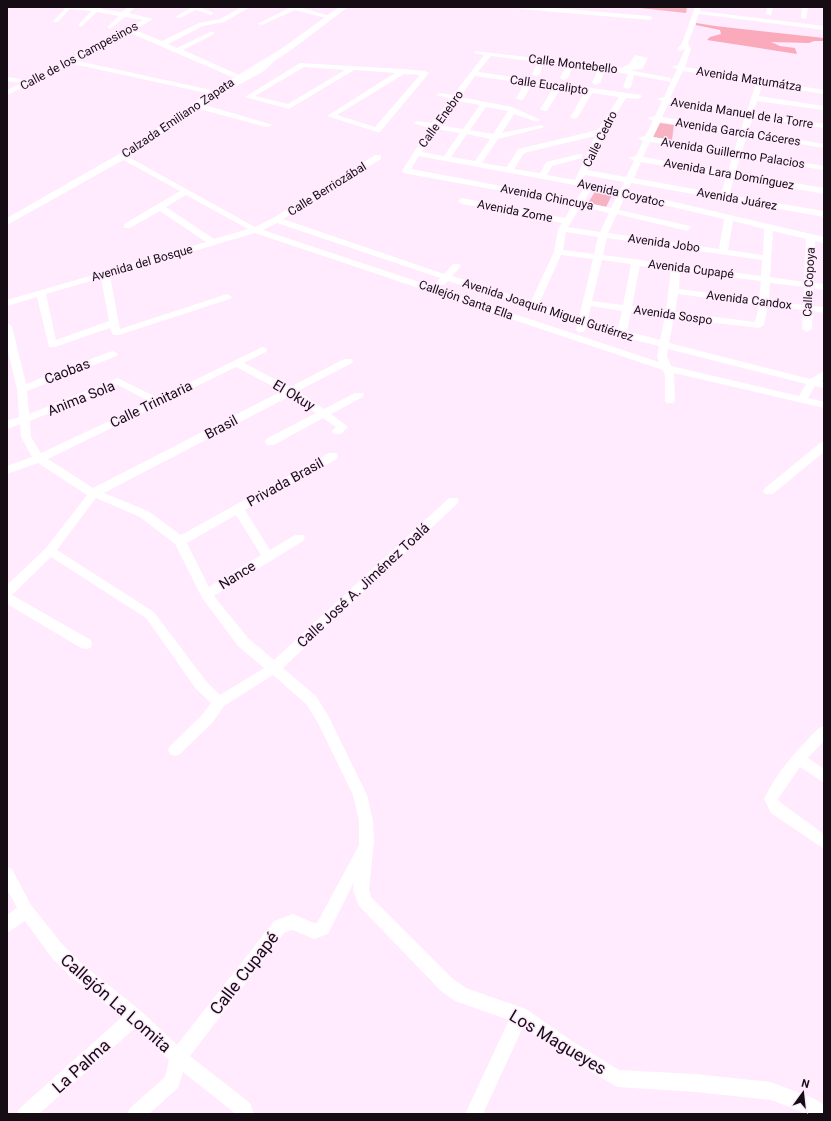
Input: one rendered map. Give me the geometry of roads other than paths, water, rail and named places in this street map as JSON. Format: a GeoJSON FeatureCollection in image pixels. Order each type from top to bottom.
{"type":"FeatureCollection","features":[{"type":"Feature","properties":{"kind":"main road","name":"Calzada Emiliano Zapata"},"geometry":{"type":"LineString","coordinates":[[7,218],[104,164],[122,156],[196,105],[209,93],[280,53],[337,7]]}},
{"type":"Feature","properties":{"kind":"main road","name":"Calzada Emiliano Zapata"},"geometry":{"type":"LineString","coordinates":[[7,222],[104,164],[235,75],[280,49],[327,16],[344,7]]}},
{"type":"Feature","properties":{"kind":"street"},"geometry":{"type":"LineString","coordinates":[[56,21],[67,10],[67,7],[98,8],[125,14]]}},
{"type":"Feature","properties":{"kind":"street"},"geometry":{"type":"LineString","coordinates":[[110,27],[132,7]]}},
{"type":"Feature","properties":{"kind":"street"},"geometry":{"type":"LineString","coordinates":[[260,24],[295,7],[327,16]]}},
{"type":"Feature","properties":{"kind":"street"},"geometry":{"type":"LineString","coordinates":[[520,7],[650,18]]}},
{"type":"Feature","properties":{"kind":"street"},"geometry":{"type":"LineString","coordinates":[[712,7],[770,10],[804,18],[824,20]]}},
{"type":"Feature","properties":{"kind":"street"},"geometry":{"type":"LineString","coordinates":[[804,18],[805,7]]}},
{"type":"Feature","properties":{"kind":"street"},"geometry":{"type":"LineString","coordinates":[[81,25],[98,8]]}},
{"type":"Feature","properties":{"kind":"street"},"geometry":{"type":"LineString","coordinates":[[186,19],[178,17],[194,8],[210,13]]}},
{"type":"Feature","properties":{"kind":"street"},"geometry":{"type":"LineString","coordinates":[[162,44],[201,24],[222,21],[250,8]]}},
{"type":"Feature","properties":{"kind":"street"},"geometry":{"type":"LineString","coordinates":[[579,339],[596,258],[603,235],[629,181],[645,138],[677,68],[688,49],[685,43],[697,10],[824,28]]}},
{"type":"Feature","properties":{"kind":"street","name":"Calle de los Campesinos"},"geometry":{"type":"LineString","coordinates":[[7,93],[32,82],[150,18],[125,14]]}},
{"type":"Feature","properties":{"kind":"street"},"geometry":{"type":"LineString","coordinates":[[193,22],[201,24]]}},
{"type":"Feature","properties":{"kind":"street"},"geometry":{"type":"LineString","coordinates":[[130,30],[235,75]]}},
{"type":"Feature","properties":{"kind":"street"},"geometry":{"type":"LineString","coordinates":[[178,50],[212,33]]}},
{"type":"Feature","properties":{"kind":"street","name":"Calle Montebello"},"geometry":{"type":"LineString","coordinates":[[477,52],[628,70],[668,80]]}},
{"type":"Feature","properties":{"kind":"street"},"geometry":{"type":"LineString","coordinates":[[71,61],[209,93],[249,76],[276,60],[280,53]]}},
{"type":"Feature","properties":{"kind":"street","name":"Calle Enebro"},"geometry":{"type":"LineString","coordinates":[[406,171],[434,126],[489,53]]}},
{"type":"Feature","properties":{"kind":"street"},"geometry":{"type":"LineString","coordinates":[[627,87],[628,70],[638,68],[644,59],[643,56],[636,57]]}},
{"type":"Feature","properties":{"kind":"street"},"geometry":{"type":"LineString","coordinates":[[536,74],[542,60]]}},
{"type":"Feature","properties":{"kind":"street"},"geometry":{"type":"LineString","coordinates":[[564,78],[571,63]]}},
{"type":"Feature","properties":{"kind":"street"},"geometry":{"type":"LineString","coordinates":[[353,68],[288,107],[248,97],[303,65],[353,68],[403,71],[425,74],[377,130],[331,116],[403,71]]}},
{"type":"Feature","properties":{"kind":"street"},"geometry":{"type":"LineString","coordinates":[[596,83],[602,67]]}},
{"type":"Feature","properties":{"kind":"street"},"geometry":{"type":"LineString","coordinates":[[663,100],[668,80],[677,68]]}},
{"type":"Feature","properties":{"kind":"street","name":"Avenida Matumátza"},"geometry":{"type":"LineString","coordinates":[[677,68],[760,80],[824,92]]}},
{"type":"Feature","properties":{"kind":"street","name":"Calle Eucalipto"},"geometry":{"type":"LineString","coordinates":[[476,71],[530,82],[638,97]]}},
{"type":"Feature","properties":{"kind":"street"},"geometry":{"type":"LineString","coordinates":[[249,76],[276,81]]}},
{"type":"Feature","properties":{"kind":"street"},"geometry":{"type":"LineString","coordinates":[[7,79],[32,82]]}},
{"type":"Feature","properties":{"kind":"street"},"geometry":{"type":"LineString","coordinates":[[724,197],[760,80]]}},
{"type":"Feature","properties":{"kind":"street"},"geometry":{"type":"LineString","coordinates":[[520,98],[530,82]]}},
{"type":"Feature","properties":{"kind":"street"},"geometry":{"type":"LineString","coordinates":[[544,110],[559,86]]}},
{"type":"Feature","properties":{"kind":"street"},"geometry":{"type":"LineString","coordinates":[[574,117],[589,91]]}},
{"type":"Feature","properties":{"kind":"street"},"geometry":{"type":"LineString","coordinates":[[417,123],[495,137],[539,123],[509,109],[440,95]]}},
{"type":"Feature","properties":{"kind":"street","name":"Calle Cedro"},"geometry":{"type":"LineString","coordinates":[[577,182],[601,132],[624,95]]}},
{"type":"Feature","properties":{"kind":"street"},"geometry":{"type":"LineString","coordinates":[[755,98],[824,108]]}},
{"type":"Feature","properties":{"kind":"street","name":"Avenida Manuel de la Torre"},"geometry":{"type":"LineString","coordinates":[[663,100],[824,126]]}},
{"type":"Feature","properties":{"kind":"street"},"geometry":{"type":"LineString","coordinates":[[446,159],[485,104]]}},
{"type":"Feature","properties":{"kind":"street"},"geometry":{"type":"LineString","coordinates":[[196,105],[269,125]]}},
{"type":"Feature","properties":{"kind":"street"},"geometry":{"type":"LineString","coordinates":[[477,165],[511,113]]}},
{"type":"Feature","properties":{"kind":"street","name":"Avenida García Cáceres"},"geometry":{"type":"LineString","coordinates":[[654,119],[744,132],[824,146]]}},
{"type":"Feature","properties":{"kind":"street"},"geometry":{"type":"LineString","coordinates":[[542,177],[549,164],[571,148],[601,132]]}},
{"type":"Feature","properties":{"kind":"street"},"geometry":{"type":"LineString","coordinates":[[557,134],[571,148],[585,168]]}},
{"type":"Feature","properties":{"kind":"street","name":"Avenida Guillermo Palacios"},"geometry":{"type":"LineString","coordinates":[[645,138],[824,168]]}},
{"type":"Feature","properties":{"kind":"street"},"geometry":{"type":"LineString","coordinates":[[500,177],[521,151],[571,148]]}},
{"type":"Feature","properties":{"kind":"street","name":"Avenida Coyatoc"},"geometry":{"type":"LineString","coordinates":[[416,153],[477,165],[500,177],[542,177],[590,185],[622,193],[689,218],[728,217],[824,240]]}},
{"type":"Feature","properties":{"kind":"street","name":"Callejón Santa Ella"},"geometry":{"type":"LineString","coordinates":[[122,156],[255,230],[667,368],[824,405]]}},
{"type":"Feature","properties":{"kind":"street","name":"Calle Berriozábal"},"geometry":{"type":"LineString","coordinates":[[276,220],[378,157]]}},
{"type":"Feature","properties":{"kind":"street","name":"Avenida Lara Domínguez"},"geometry":{"type":"LineString","coordinates":[[636,159],[824,191]]}},
{"type":"Feature","properties":{"kind":"street","name":"Avenida Juárez"},"geometry":{"type":"LineString","coordinates":[[585,168],[638,183],[649,183],[824,214]]}},
{"type":"Feature","properties":{"kind":"street","name":"Avenida Chincuya"},"geometry":{"type":"LineString","coordinates":[[406,171],[500,177],[512,200],[549,207],[579,203],[614,211],[689,218]]}},
{"type":"Feature","properties":{"kind":"street"},"geometry":{"type":"LineString","coordinates":[[533,306],[545,276],[558,252],[565,225],[590,185]]}},
{"type":"Feature","properties":{"kind":"street"},"geometry":{"type":"LineString","coordinates":[[127,226],[187,191]]}},
{"type":"Feature","properties":{"kind":"street","name":"Avenida Zome"},"geometry":{"type":"LineString","coordinates":[[462,201],[512,200],[549,207],[565,225]]}},
{"type":"Feature","properties":{"kind":"street"},"geometry":{"type":"LineString","coordinates":[[160,207],[214,243]]}},
{"type":"Feature","properties":{"kind":"street"},"geometry":{"type":"LineString","coordinates":[[723,251],[728,217]]}},
{"type":"Feature","properties":{"kind":"street"},"geometry":{"type":"LineString","coordinates":[[684,246],[689,218]]}},
{"type":"Feature","properties":{"kind":"street","name":"Avenida del Bosque"},"geometry":{"type":"LineString","coordinates":[[9,300],[41,293],[214,243],[255,230],[276,220]]}},
{"type":"Feature","properties":{"kind":"street","name":"Avenida Joaquín Miguel Gutiérrez"},"geometry":{"type":"LineString","coordinates":[[276,220],[447,278],[622,334],[824,385]]}},
{"type":"Feature","properties":{"kind":"street","name":"Avenida Jobo"},"geometry":{"type":"LineString","coordinates":[[565,225],[603,235],[766,258]]}},
{"type":"Feature","properties":{"kind":"street"},"geometry":{"type":"LineString","coordinates":[[764,302],[769,226]]}},
{"type":"Feature","properties":{"kind":"street","name":"Calle Copoya"},"geometry":{"type":"LineString","coordinates":[[807,329],[811,236]]}},
{"type":"Feature","properties":{"kind":"street","name":"Avenida Cupapé"},"geometry":{"type":"LineString","coordinates":[[558,252],[596,258],[765,278],[824,287]]}},
{"type":"Feature","properties":{"kind":"street"},"geometry":{"type":"LineString","coordinates":[[622,334],[636,263]]}},
{"type":"Feature","properties":{"kind":"street"},"geometry":{"type":"LineString","coordinates":[[434,289],[447,278],[456,266]]}},
{"type":"Feature","properties":{"kind":"street"},"geometry":{"type":"LineString","coordinates":[[670,401],[670,376],[662,356],[674,291],[676,268]]}},
{"type":"Feature","properties":{"kind":"street"},"geometry":{"type":"LineString","coordinates":[[105,274],[116,333],[227,297]]}},
{"type":"Feature","properties":{"kind":"street","name":"Avenida Candox"},"geometry":{"type":"LineString","coordinates":[[674,291],[824,310]]}},
{"type":"Feature","properties":{"kind":"street"},"geometry":{"type":"LineString","coordinates":[[41,293],[52,344],[114,323]]}},
{"type":"Feature","properties":{"kind":"street","name":"Avenida Sospo"},"geometry":{"type":"LineString","coordinates":[[587,303],[670,315],[759,325],[764,302]]}},
{"type":"Feature","properties":{"kind":"street"},"geometry":{"type":"LineString","coordinates":[[7,326],[22,390],[23,420],[26,437],[39,459],[65,477],[94,494],[144,514],[180,541]]}},
{"type":"Feature","properties":{"kind":"street","name":"Calle Trinitaria"},"geometry":{"type":"LineString","coordinates":[[7,470],[39,459],[262,350]]}},
{"type":"Feature","properties":{"kind":"street","name":"Caobas"},"geometry":{"type":"LineString","coordinates":[[22,390],[113,354]]}},
{"type":"Feature","properties":{"kind":"street","name":"Brasil"},"geometry":{"type":"LineString","coordinates":[[94,494],[348,361]]}},
{"type":"Feature","properties":{"kind":"street","name":"El Okuy"},"geometry":{"type":"LineString","coordinates":[[236,363],[290,391],[325,414],[343,427],[337,431]]}},
{"type":"Feature","properties":{"kind":"street"},"geometry":{"type":"LineString","coordinates":[[802,400],[812,382],[824,374]]}},
{"type":"Feature","properties":{"kind":"street","name":"Anima Sola"},"geometry":{"type":"LineString","coordinates":[[23,420],[118,381],[158,402]]}},
{"type":"Feature","properties":{"kind":"street"},"geometry":{"type":"LineString","coordinates":[[270,442],[359,395]]}},
{"type":"Feature","properties":{"kind":"street"},"geometry":{"type":"LineString","coordinates":[[7,425],[23,420]]}},
{"type":"Feature","properties":{"kind":"street"},"geometry":{"type":"LineString","coordinates":[[769,491],[824,446]]}},
{"type":"Feature","properties":{"kind":"street","name":"Privada Brasil"},"geometry":{"type":"LineString","coordinates":[[180,541],[333,456]]}},
{"type":"Feature","properties":{"kind":"street"},"geometry":{"type":"LineString","coordinates":[[7,593],[50,551],[94,494]]}},
{"type":"Feature","properties":{"kind":"street","name":"Calle José A. Jiménez Toalá"},"geometry":{"type":"LineString","coordinates":[[219,702],[274,668],[452,501]]}},
{"type":"Feature","properties":{"kind":"street"},"geometry":{"type":"LineString","coordinates":[[238,508],[268,556]]}},
{"type":"Feature","properties":{"kind":"street","name":"Nance"},"geometry":{"type":"LineString","coordinates":[[206,595],[299,538]]}},
{"type":"Feature","properties":{"kind":"street","name":"Los Magueyes"},"geometry":{"type":"LineString","coordinates":[[180,541],[206,595],[243,642],[311,700],[323,719],[360,795],[366,821],[367,841],[361,890],[364,901],[447,985],[461,995],[520,1015],[566,1048],[617,1078],[696,1083],[771,1091],[809,1105],[822,1114]]}},
{"type":"Feature","properties":{"kind":"street"},"geometry":{"type":"LineString","coordinates":[[50,551],[150,615],[196,679],[219,702],[207,719],[175,750]]}},
{"type":"Feature","properties":{"kind":"street"},"geometry":{"type":"LineString","coordinates":[[7,598],[86,644]]}},
{"type":"Feature","properties":{"kind":"street"},"geometry":{"type":"LineString","coordinates":[[824,732],[798,758],[771,799],[772,804],[824,842]]}},
{"type":"Feature","properties":{"kind":"street"},"geometry":{"type":"LineString","coordinates":[[798,758],[824,777]]}},
{"type":"Feature","properties":{"kind":"street","name":"Calle Cupapé"},"geometry":{"type":"LineString","coordinates":[[178,1057],[280,926],[293,922],[314,931],[322,929],[367,841]]}},
{"type":"Feature","properties":{"kind":"street","name":"Callejón La Lomita"},"geometry":{"type":"LineString","coordinates":[[7,874],[26,910],[57,951],[75,969],[135,1017],[178,1057],[244,1109],[245,1114]]}},
{"type":"Feature","properties":{"kind":"street"},"geometry":{"type":"LineString","coordinates":[[7,925],[26,910]]}},
{"type":"Feature","properties":{"kind":"street"},"geometry":{"type":"LineString","coordinates":[[474,1114],[494,1074],[520,1015]]}},
{"type":"Feature","properties":{"kind":"street","name":"La Palma"},"geometry":{"type":"LineString","coordinates":[[26,1114],[135,1017]]}},
{"type":"Feature","properties":{"kind":"street"},"geometry":{"type":"LineString","coordinates":[[136,1114],[172,1082],[178,1057]]}}]}
